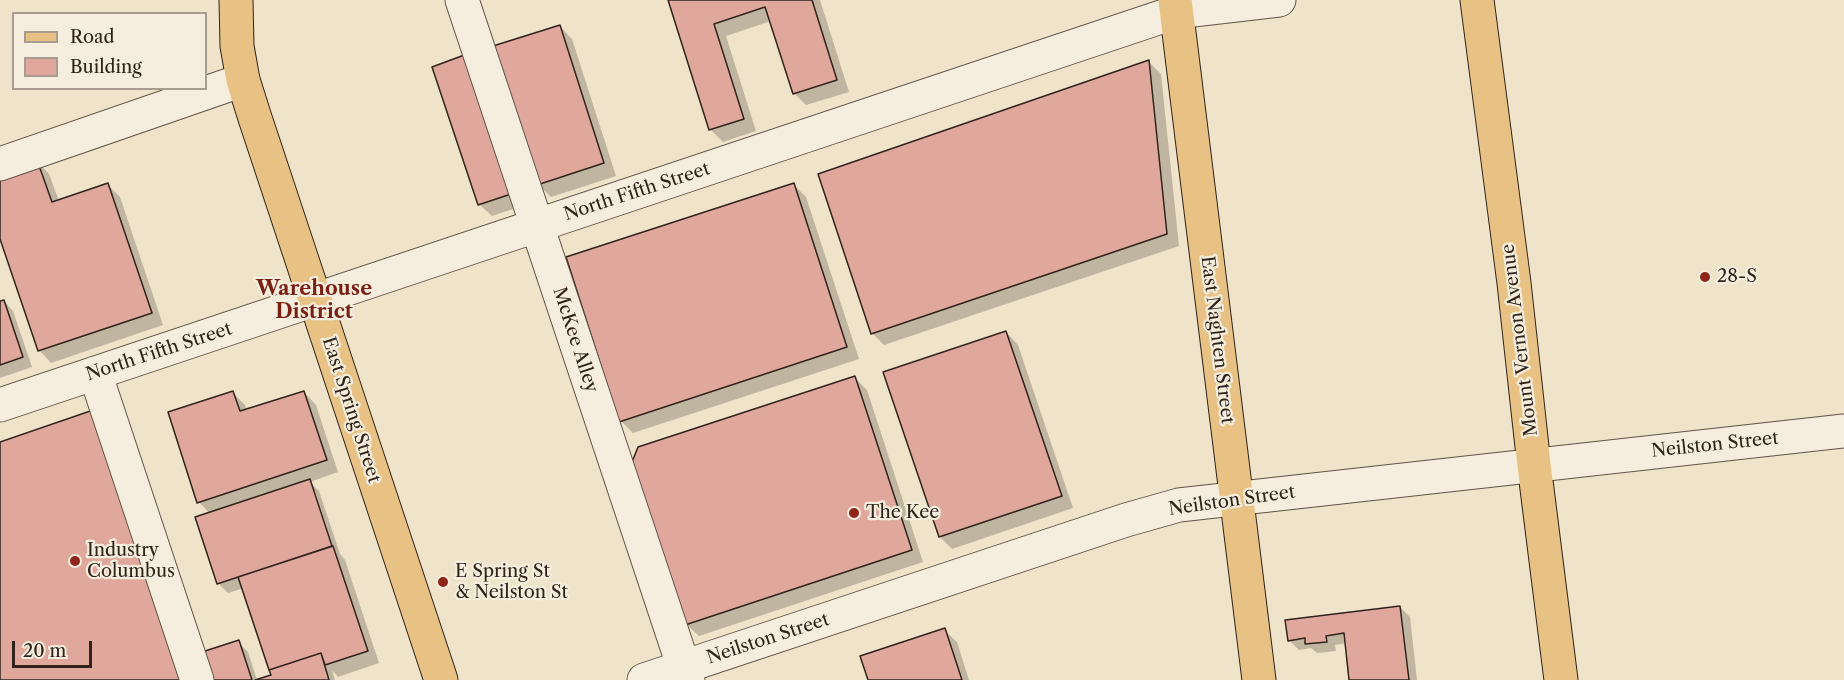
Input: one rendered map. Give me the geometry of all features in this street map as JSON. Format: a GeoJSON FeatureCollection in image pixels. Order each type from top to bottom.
{"type":"FeatureCollection","features":[{"type":"Feature","properties":{"kind":"main road","name":"East Spring Street"},"geometry":{"type":"LineString","coordinates":[[236,0],[237,46],[243,80],[441,680]]}},
{"type":"Feature","properties":{"kind":"main road","name":"Mount Vernon Avenue"},"geometry":{"type":"LineString","coordinates":[[1477,0],[1514,283],[1561,680]]}},
{"type":"Feature","properties":{"kind":"main road","name":"East Naghten Street"},"geometry":{"type":"LineString","coordinates":[[1175,6],[1259,680]]}},
{"type":"Feature","properties":{"kind":"street","name":"McKee Alley"},"geometry":{"type":"LineString","coordinates":[[462,0],[686,673]]}},
{"type":"Feature","properties":{"kind":"street","name":"North Fifth Street"},"geometry":{"type":"LineString","coordinates":[[0,405],[537,225],[1175,6],[1279,0]]}},
{"type":"Feature","properties":{"kind":"street"},"geometry":{"type":"LineString","coordinates":[[0,164],[243,80]]}},
{"type":"Feature","properties":{"kind":"street"},"geometry":{"type":"LineString","coordinates":[[95,373],[197,680]]}},
{"type":"Feature","properties":{"kind":"street","name":"Neilston Street"},"geometry":{"type":"LineString","coordinates":[[644,680],[686,673],[1126,520],[1179,505],[1844,431]]}},
{"type":"Feature","properties":{"kind":"building"},"geometry":{"type":"Polygon","coordinates":[[[668,0],[812,0],[837,80],[793,94],[765,7],[714,24],[744,119],[709,130],[668,0]]]}},
{"type":"Feature","properties":{"kind":"building"},"geometry":{"type":"Polygon","coordinates":[[[560,25],[604,163],[537,185],[493,46],[560,25]]]}},
{"type":"Feature","properties":{"kind":"building"},"geometry":{"type":"Polygon","coordinates":[[[467,54],[514,193],[478,205],[432,67],[467,54]]]}},
{"type":"Feature","properties":{"kind":"building"},"geometry":{"type":"Polygon","coordinates":[[[1149,60],[1167,234],[871,334],[818,174],[1149,60]]]}},
{"type":"Feature","properties":{"kind":"building"},"geometry":{"type":"Polygon","coordinates":[[[37,160],[52,202],[108,183],[152,313],[38,351],[0,239],[0,172],[37,160]]]}},
{"type":"Feature","properties":{"kind":"building"},"geometry":{"type":"Polygon","coordinates":[[[794,183],[847,347],[619,422],[566,257],[794,183]]]}},
{"type":"Feature","properties":{"kind":"building"},"geometry":{"type":"Polygon","coordinates":[[[4,300],[23,357],[0,365],[0,301],[4,300]]]}},
{"type":"Feature","properties":{"kind":"building"},"geometry":{"type":"Polygon","coordinates":[[[1006,331],[1062,496],[939,537],[883,372],[1006,331]]]}},
{"type":"Feature","properties":{"kind":"building"},"geometry":{"type":"Polygon","coordinates":[[[855,376],[912,550],[685,625],[632,462],[638,447],[855,376]]]}},
{"type":"Feature","properties":{"kind":"building"},"geometry":{"type":"Polygon","coordinates":[[[233,391],[240,411],[304,391],[327,460],[197,503],[168,412],[233,391]]]}},
{"type":"Feature","properties":{"kind":"building","name":"Industry Columbus"},"geometry":{"type":"Polygon","coordinates":[[[99,408],[189,680],[0,680],[0,442],[99,408]]]}},
{"type":"Feature","properties":{"kind":"building"},"geometry":{"type":"Polygon","coordinates":[[[310,479],[332,546],[217,584],[195,517],[310,479]]]}},
{"type":"Feature","properties":{"kind":"building"},"geometry":{"type":"Polygon","coordinates":[[[333,546],[368,651],[325,665],[321,653],[269,670],[238,577],[333,546]]]}},
{"type":"Feature","properties":{"kind":"building"},"geometry":{"type":"Polygon","coordinates":[[[1400,606],[1409,680],[1349,680],[1344,633],[1326,636],[1327,642],[1305,644],[1305,638],[1288,641],[1285,620],[1400,606]]]}},
{"type":"Feature","properties":{"kind":"building"},"geometry":{"type":"Polygon","coordinates":[[[945,628],[962,680],[868,680],[860,656],[945,628]]]}},
{"type":"Feature","properties":{"kind":"building"},"geometry":{"type":"Polygon","coordinates":[[[239,640],[252,680],[211,680],[202,652],[239,640]]]}},
{"type":"Feature","properties":{"kind":"building"},"geometry":{"type":"Polygon","coordinates":[[[321,653],[329,680],[255,680],[271,675],[269,670],[321,653]]]}},
{"type":"Feature","properties":{"kind":"place","name":"28-S"},"geometry":{"type":"Point","coordinates":[1705,277]}},
{"type":"Feature","properties":{"kind":"place","name":"The Kee"},"geometry":{"type":"Point","coordinates":[854,513]}},
{"type":"Feature","properties":{"kind":"place","name":"Industry Columbus"},"geometry":{"type":"Point","coordinates":[75,561]}},
{"type":"Feature","properties":{"kind":"place","name":"E Spring St & Neilston St"},"geometry":{"type":"Point","coordinates":[443,582]}},
{"type":"Feature","properties":{"kind":"district","name":"Warehouse District"},"geometry":{"type":"Point","coordinates":[314,300]}}]}
